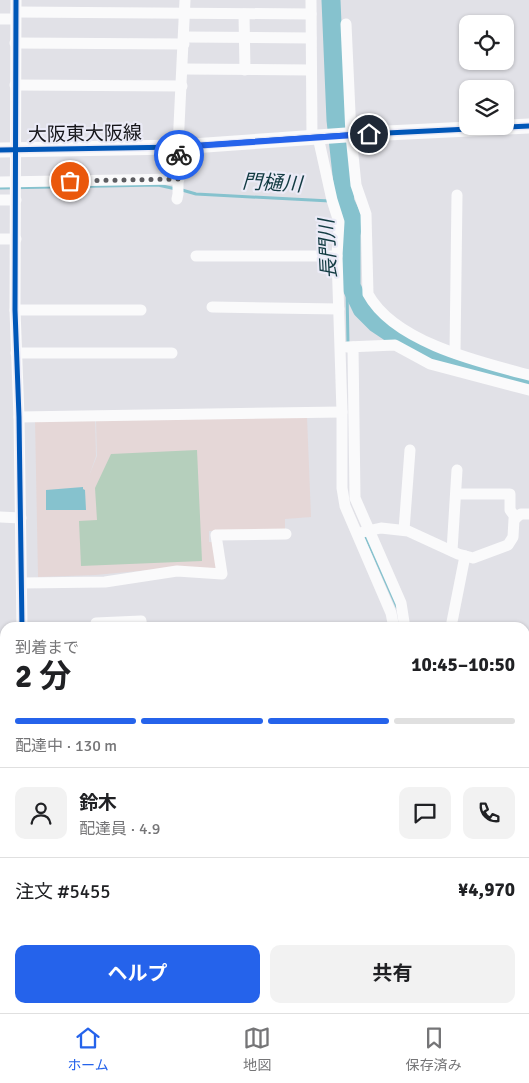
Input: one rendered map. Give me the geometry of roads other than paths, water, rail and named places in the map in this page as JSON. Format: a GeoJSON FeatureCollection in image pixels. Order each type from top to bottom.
{"type":"FeatureCollection","features":[{"type":"Feature","properties":{"kind":"main road","name":"大阪東大阪線"},"geometry":{"type":"LineString","coordinates":[[0,150],[178,147],[349,135],[529,126]]}},
{"type":"Feature","properties":{"kind":"street"},"geometry":{"type":"LineString","coordinates":[[177,199],[185,0]]}},
{"type":"Feature","properties":{"kind":"street"},"geometry":{"type":"LineString","coordinates":[[310,0],[312,70],[320,137],[332,200],[339,222],[337,256],[342,412],[342,488],[345,506],[391,613],[393,622]]}},
{"type":"Feature","properties":{"kind":"street"},"geometry":{"type":"LineString","coordinates":[[16,10],[15,310],[19,417],[22,622]]}},
{"type":"Feature","properties":{"kind":"street"},"geometry":{"type":"LineString","coordinates":[[0,19],[16,10],[185,14],[311,14]]}},
{"type":"Feature","properties":{"kind":"street"},"geometry":{"type":"LineString","coordinates":[[244,14],[245,70]]}},
{"type":"Feature","properties":{"kind":"street"},"geometry":{"type":"LineString","coordinates":[[346,24],[349,135],[356,185],[366,214],[368,294],[400,328],[442,349],[529,375]]}},
{"type":"Feature","properties":{"kind":"street"},"geometry":{"type":"LineString","coordinates":[[15,43],[184,41],[245,37],[311,38]]}},
{"type":"Feature","properties":{"kind":"street"},"geometry":{"type":"LineString","coordinates":[[182,70],[312,70]]}},
{"type":"Feature","properties":{"kind":"street"},"geometry":{"type":"LineString","coordinates":[[15,85],[182,86]]}},
{"type":"Feature","properties":{"kind":"street"},"geometry":{"type":"LineString","coordinates":[[0,182],[179,179]]}},
{"type":"Feature","properties":{"kind":"street"},"geometry":{"type":"LineString","coordinates":[[455,353],[457,196]]}},
{"type":"Feature","properties":{"kind":"street"},"geometry":{"type":"LineString","coordinates":[[0,200],[16,200]]}},
{"type":"Feature","properties":{"kind":"street"},"geometry":{"type":"LineString","coordinates":[[0,239],[16,239]]}},
{"type":"Feature","properties":{"kind":"street"},"geometry":{"type":"LineString","coordinates":[[196,256],[337,256]]}},
{"type":"Feature","properties":{"kind":"street"},"geometry":{"type":"LineString","coordinates":[[212,307],[339,309]]}},
{"type":"Feature","properties":{"kind":"street"},"geometry":{"type":"LineString","coordinates":[[15,310],[142,310]]}},
{"type":"Feature","properties":{"kind":"street"},"geometry":{"type":"LineString","coordinates":[[340,348],[395,345],[430,364],[529,390]]}},
{"type":"Feature","properties":{"kind":"street"},"geometry":{"type":"LineString","coordinates":[[353,347],[356,498],[401,603],[405,622]]}},
{"type":"Feature","properties":{"kind":"street"},"geometry":{"type":"LineString","coordinates":[[16,353],[172,352]]}},
{"type":"Feature","properties":{"kind":"street"},"geometry":{"type":"LineString","coordinates":[[19,417],[342,412]]}},
{"type":"Feature","properties":{"kind":"street"},"geometry":{"type":"LineString","coordinates":[[404,530],[410,450]]}},
{"type":"Feature","properties":{"kind":"street"},"geometry":{"type":"LineString","coordinates":[[452,551],[457,470]]}},
{"type":"Feature","properties":{"kind":"street"},"geometry":{"type":"LineString","coordinates":[[456,494],[510,494],[510,510],[516,518]]}},
{"type":"Feature","properties":{"kind":"street"},"geometry":{"type":"LineString","coordinates":[[356,534],[381,528],[404,530],[452,551],[474,558],[508,545],[513,537],[514,519],[521,514],[529,514]]}},
{"type":"Feature","properties":{"kind":"street"},"geometry":{"type":"LineString","coordinates":[[0,518],[21,518]]}},
{"type":"Feature","properties":{"kind":"street"},"geometry":{"type":"LineString","coordinates":[[22,583],[105,582],[177,571],[222,574],[216,535],[286,534]]}},
{"type":"Feature","properties":{"kind":"street"},"geometry":{"type":"LineString","coordinates":[[452,622],[465,556]]}},
{"type":"Feature","properties":{"kind":"street"},"geometry":{"type":"LineString","coordinates":[[118,622],[141,622]]}},
{"type":"Feature","properties":{"kind":"water"},"geometry":{"type":"Polygon","coordinates":[[[83,487],[85,490],[86,510],[46,510],[46,490],[83,487]]]}},
{"type":"Feature","properties":{"kind":"waterway","name":"長門川"},"geometry":{"type":"LineString","coordinates":[[331,0],[336,120],[345,202],[353,219],[351,235],[351,286],[362,309],[376,323],[433,358],[529,383]]}},
{"type":"Feature","properties":{"kind":"waterway"},"geometry":{"type":"LineString","coordinates":[[0,188],[158,185],[176,189]]}},
{"type":"Feature","properties":{"kind":"waterway","name":"門樋川"},"geometry":{"type":"LineString","coordinates":[[182,190],[196,194],[330,201]]}},
{"type":"Feature","properties":{"kind":"waterway","name":"門樋川"},"geometry":{"type":"LineString","coordinates":[[336,201],[345,202]]}},
{"type":"Feature","properties":{"kind":"waterway"},"geometry":{"type":"LineString","coordinates":[[348,344],[347,290],[351,286]]}},
{"type":"Feature","properties":{"kind":"waterway"},"geometry":{"type":"LineString","coordinates":[[365,535],[397,607]]}}]}
